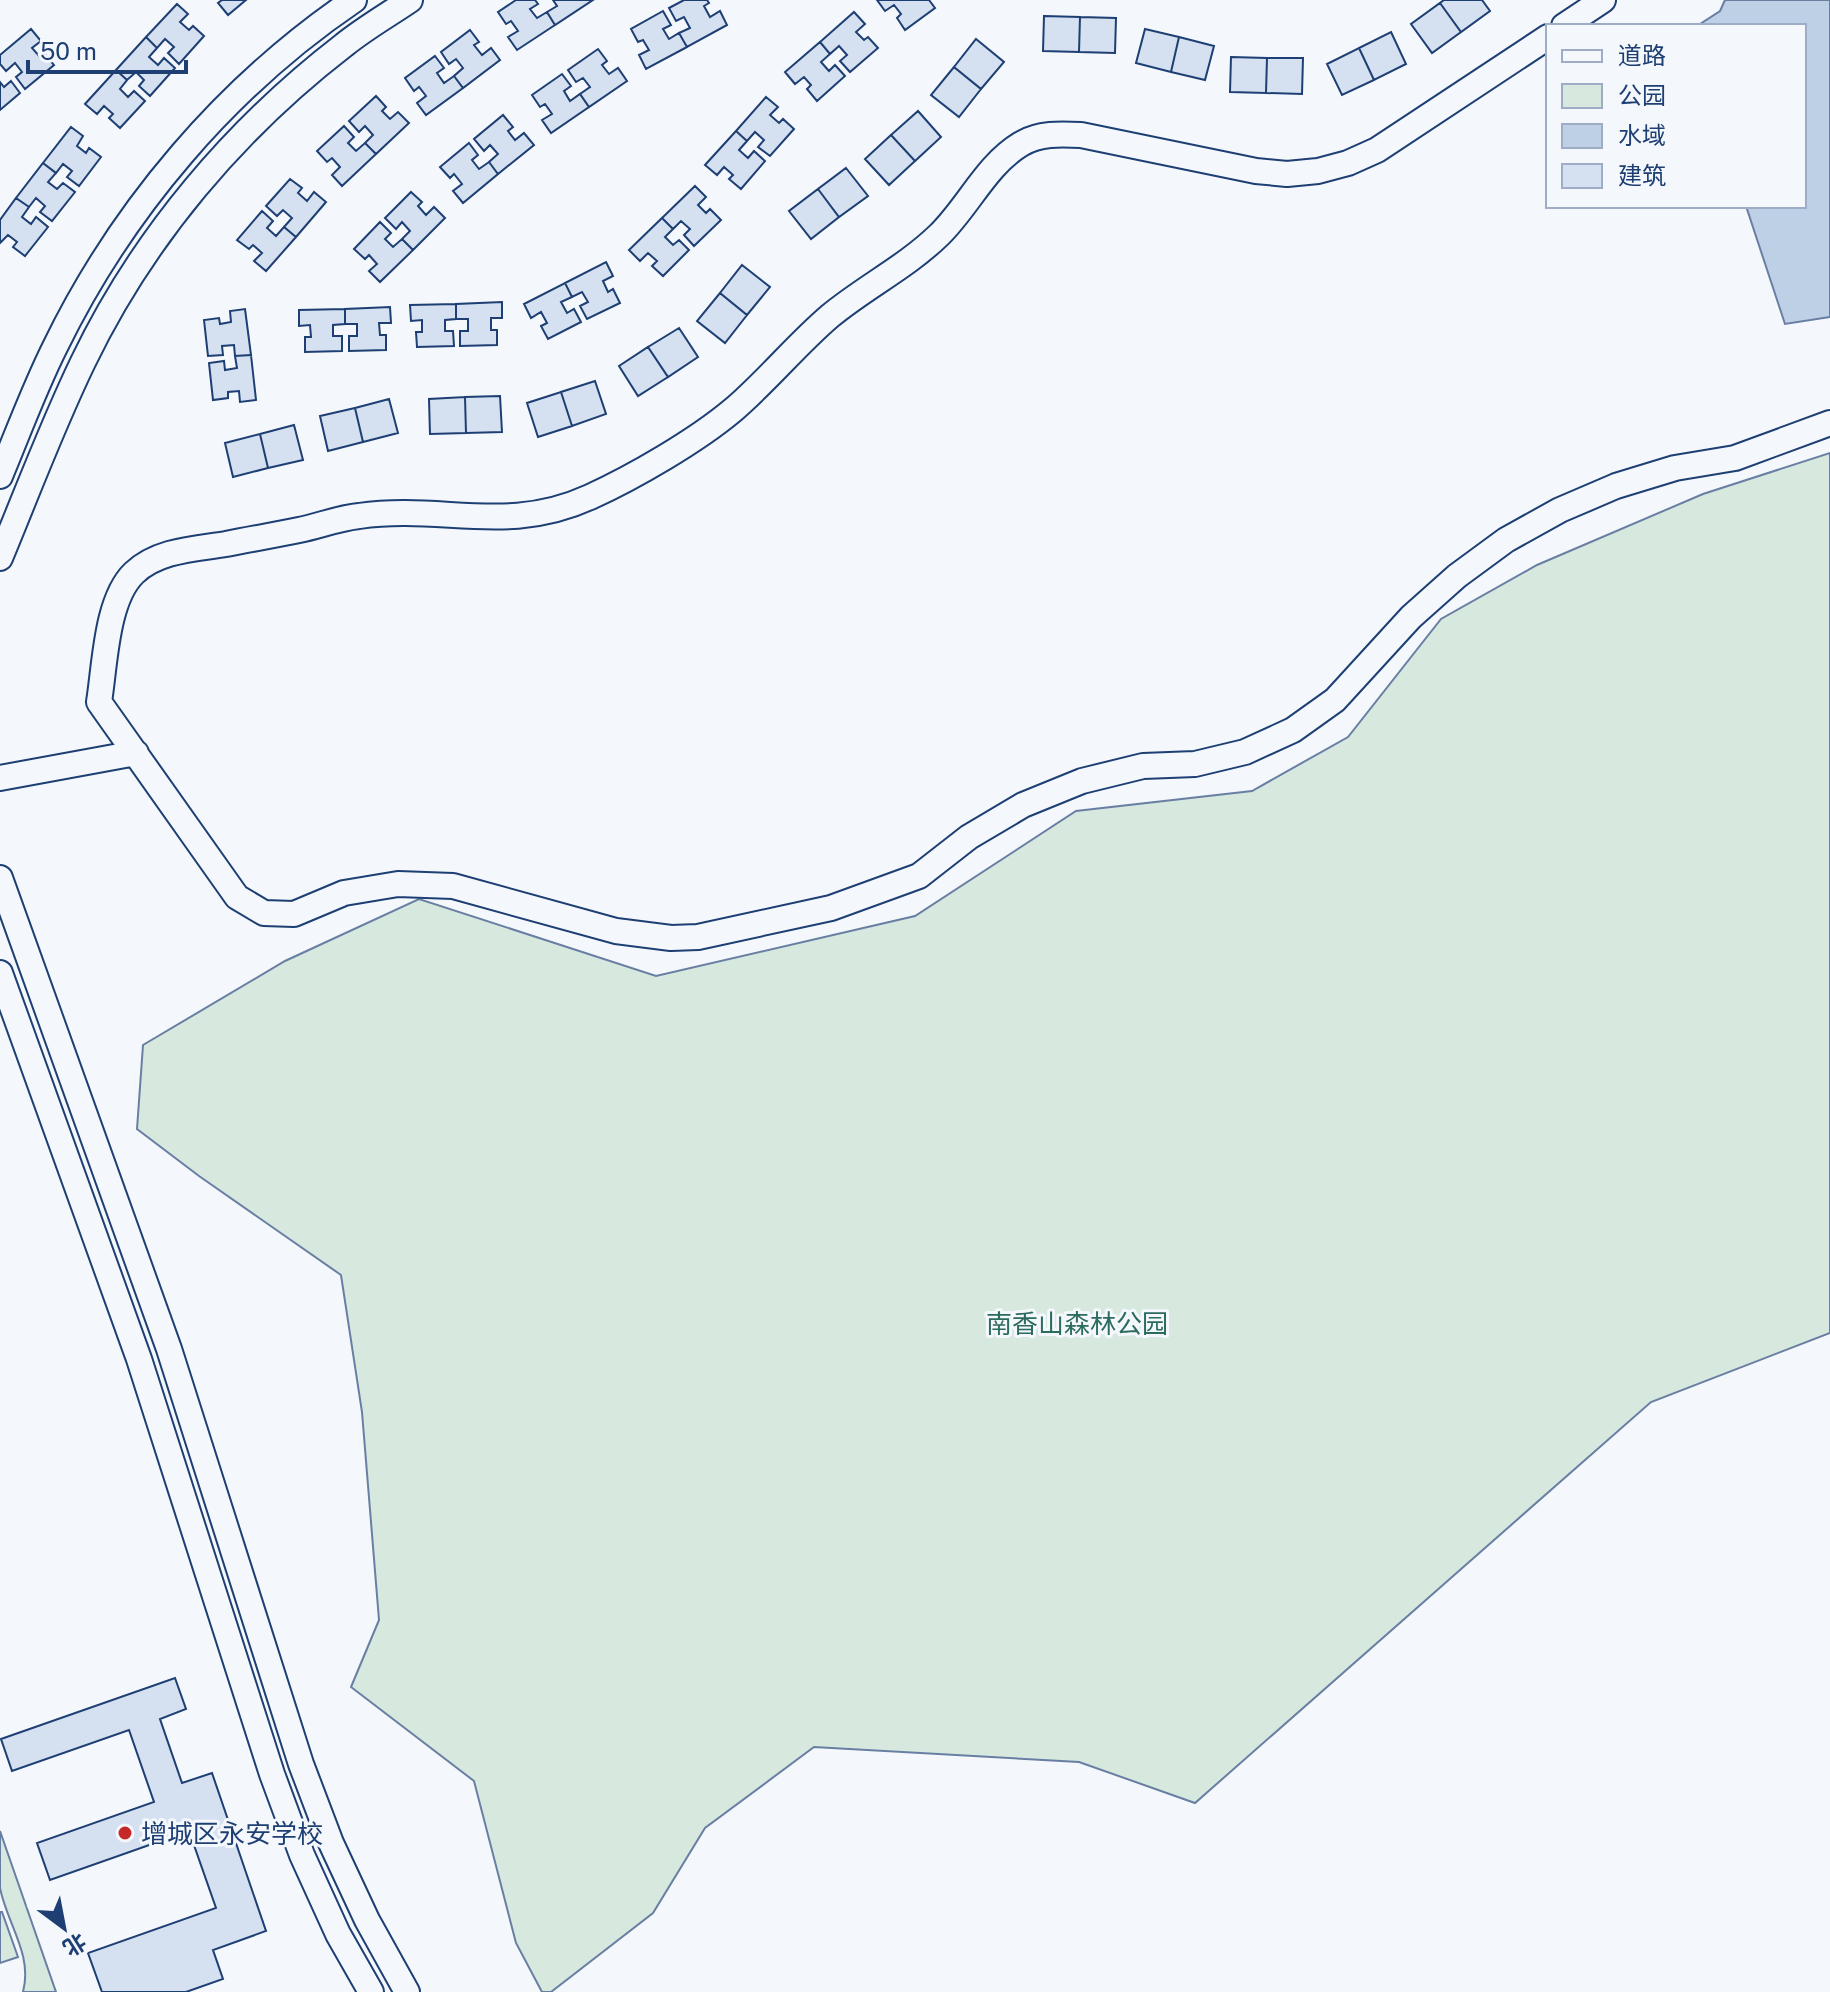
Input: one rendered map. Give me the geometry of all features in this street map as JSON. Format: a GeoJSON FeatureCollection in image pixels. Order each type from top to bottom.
{"type":"FeatureCollection","features":[{"type":"Feature","properties":{"kind":"street"},"geometry":{"type":"LineString","coordinates":[[0,476],[35,389],[78,304],[102,262],[158,184],[255,78],[354,0]]}},
{"type":"Feature","properties":{"kind":"street"},"geometry":{"type":"LineString","coordinates":[[0,558],[64,402],[105,319],[154,240],[182,203],[276,101],[347,42],[410,0]]}},
{"type":"Feature","properties":{"kind":"street"},"geometry":{"type":"LineString","coordinates":[[1567,24],[1603,0]]}},
{"type":"Feature","properties":{"kind":"street"},"geometry":{"type":"LineString","coordinates":[[1546,38],[1377,150],[1348,163],[1318,171],[1287,174],[1256,171],[1081,135],[1052,133],[1024,142],[1000,159],[941,233],[898,269],[834,313],[731,412],[701,434],[568,507],[524,517],[502,518],[419,512],[358,516],[158,557],[133,574],[116,599],[99,702],[237,897],[264,913],[294,914],[344,893],[398,884],[453,886],[616,931],[644,936],[698,937],[831,908],[919,876],[969,837],[1023,805],[1082,781],[1143,766],[1195,764],[1245,752],[1293,730],[1335,700],[1411,617],[1457,576],[1506,540],[1560,510],[1616,486],[1675,468],[1735,458],[1830,423]]}},
{"type":"Feature","properties":{"kind":"street"},"geometry":{"type":"LineString","coordinates":[[0,778],[136,753]]}},
{"type":"Feature","properties":{"kind":"street"},"geometry":{"type":"LineString","coordinates":[[0,878],[156,1314],[301,1764],[337,1856],[367,1920],[407,1992]]}},
{"type":"Feature","properties":{"kind":"street"},"geometry":{"type":"LineString","coordinates":[[0,973],[126,1324],[272,1774],[302,1855],[338,1934],[371,1992]]}},
{"type":"Feature","properties":{"kind":"green space","name":"南香山森林公园"},"geometry":{"type":"Polygon","coordinates":[[[1830,453],[1830,1333],[1651,1402],[1195,1803],[1079,1762],[814,1747],[705,1828],[653,1913],[551,1992],[542,1992],[516,1943],[474,1781],[351,1687],[379,1620],[362,1412],[341,1275],[137,1129],[143,1045],[285,961],[419,899],[656,976],[915,916],[1076,811],[1252,791],[1348,737],[1441,619],[1537,565],[1703,494],[1830,453]]]}},
{"type":"Feature","properties":{"kind":"green space"},"geometry":{"type":"Polygon","coordinates":[[[0,1831],[56,1992],[23,1992],[25,1965],[0,1888],[0,1831]]]}},
{"type":"Feature","properties":{"kind":"green space"},"geometry":{"type":"Polygon","coordinates":[[[0,1912],[18,1957],[0,1963],[0,1912]]]}},
{"type":"Feature","properties":{"kind":"water"},"geometry":{"type":"Polygon","coordinates":[[[1725,0],[1830,0],[1830,317],[1785,324],[1747,208],[1806,208],[1806,24],[1700,24],[1720,11],[1725,0]]]}},
{"type":"Feature","properties":{"kind":"building"},"geometry":{"type":"Polygon","coordinates":[[[222,0],[246,0],[228,15],[218,3],[222,0]]]}},
{"type":"Feature","properties":{"kind":"building"},"geometry":{"type":"Polygon","coordinates":[[[516,0],[535,0],[538,4],[530,9],[537,18],[547,12],[555,25],[517,50],[508,37],[518,31],[511,21],[506,24],[498,12],[516,0]]]}},
{"type":"Feature","properties":{"kind":"building"},"geometry":{"type":"Polygon","coordinates":[[[553,0],[593,0],[555,25],[547,12],[557,6],[553,0]]]}},
{"type":"Feature","properties":{"kind":"building"},"geometry":{"type":"Polygon","coordinates":[[[684,0],[707,0],[709,3],[704,6],[710,17],[720,11],[727,25],[687,47],[679,33],[690,28],[684,17],[676,21],[669,8],[684,0]]]}},
{"type":"Feature","properties":{"kind":"building"},"geometry":{"type":"Polygon","coordinates":[[[877,0],[929,0],[935,8],[905,30],[897,18],[901,14],[894,5],[885,11],[877,0]]]}},
{"type":"Feature","properties":{"kind":"building"},"geometry":{"type":"Polygon","coordinates":[[[1444,0],[1482,0],[1490,11],[1461,32],[1440,3],[1444,0]]]}},
{"type":"Feature","properties":{"kind":"building"},"geometry":{"type":"Polygon","coordinates":[[[1440,3],[1461,32],[1432,53],[1411,24],[1440,3]]]}},
{"type":"Feature","properties":{"kind":"building"},"geometry":{"type":"Polygon","coordinates":[[[177,4],[188,14],[180,22],[189,30],[193,26],[204,36],[179,64],[168,53],[174,47],[165,39],[157,48],[146,37],[177,4]]]}},
{"type":"Feature","properties":{"kind":"building"},"geometry":{"type":"Polygon","coordinates":[[[663,11],[671,25],[663,29],[669,39],[679,33],[687,47],[646,69],[639,55],[649,50],[643,40],[638,42],[631,29],[663,11]]]}},
{"type":"Feature","properties":{"kind":"building"},"geometry":{"type":"Polygon","coordinates":[[[854,12],[865,24],[856,32],[864,40],[868,37],[878,48],[850,72],[840,61],[847,55],[839,46],[830,54],[820,42],[854,12]]]}},
{"type":"Feature","properties":{"kind":"building"},"geometry":{"type":"Polygon","coordinates":[[[1044,16],[1080,17],[1079,52],[1043,51],[1044,16]]]}},
{"type":"Feature","properties":{"kind":"building"},"geometry":{"type":"Polygon","coordinates":[[[1080,17],[1116,18],[1115,53],[1079,52],[1080,17]]]}},
{"type":"Feature","properties":{"kind":"building"},"geometry":{"type":"Polygon","coordinates":[[[31,29],[41,41],[32,48],[40,57],[44,53],[54,65],[25,89],[16,77],[22,72],[15,63],[6,71],[0,64],[0,55],[31,29]]]}},
{"type":"Feature","properties":{"kind":"building"},"geometry":{"type":"Polygon","coordinates":[[[1145,29],[1179,37],[1171,72],[1136,63],[1145,29]]]}},
{"type":"Feature","properties":{"kind":"building"},"geometry":{"type":"Polygon","coordinates":[[[470,30],[479,42],[474,45],[482,55],[491,48],[500,60],[463,88],[454,76],[463,68],[456,59],[449,64],[441,52],[470,30]]]}},
{"type":"Feature","properties":{"kind":"building"},"geometry":{"type":"Polygon","coordinates":[[[1391,32],[1406,64],[1374,80],[1359,48],[1391,32]]]}},
{"type":"Feature","properties":{"kind":"building"},"geometry":{"type":"Polygon","coordinates":[[[146,37],[157,48],[149,57],[158,65],[164,58],[175,68],[150,96],[139,86],[144,80],[136,72],[127,80],[116,70],[146,37]]]}},
{"type":"Feature","properties":{"kind":"building"},"geometry":{"type":"Polygon","coordinates":[[[1179,37],[1214,46],[1205,80],[1171,72],[1179,37]]]}},
{"type":"Feature","properties":{"kind":"building"},"geometry":{"type":"Polygon","coordinates":[[[976,39],[1004,62],[981,89],[954,67],[976,39]]]}},
{"type":"Feature","properties":{"kind":"building"},"geometry":{"type":"Polygon","coordinates":[[[820,42],[830,54],[821,62],[829,71],[835,65],[845,76],[817,101],[807,89],[811,85],[804,77],[795,84],[785,72],[820,42]]]}},
{"type":"Feature","properties":{"kind":"building"},"geometry":{"type":"Polygon","coordinates":[[[1359,48],[1374,80],[1342,95],[1327,64],[1359,48]]]}},
{"type":"Feature","properties":{"kind":"building"},"geometry":{"type":"Polygon","coordinates":[[[598,49],[607,61],[602,65],[609,74],[618,68],[627,81],[589,107],[580,94],[590,87],[583,78],[576,82],[568,70],[598,49]]]}},
{"type":"Feature","properties":{"kind":"building"},"geometry":{"type":"Polygon","coordinates":[[[435,56],[444,68],[437,73],[444,83],[454,76],[463,88],[426,115],[417,103],[426,96],[419,87],[414,91],[405,78],[435,56]]]}},
{"type":"Feature","properties":{"kind":"building"},"geometry":{"type":"Polygon","coordinates":[[[1231,57],[1267,58],[1266,93],[1230,92],[1231,57]]]}},
{"type":"Feature","properties":{"kind":"building"},"geometry":{"type":"Polygon","coordinates":[[[1267,58],[1303,58],[1302,94],[1266,93],[1267,58]]]}},
{"type":"Feature","properties":{"kind":"building"},"geometry":{"type":"Polygon","coordinates":[[[954,67],[981,89],[959,117],[931,95],[954,67]]]}},
{"type":"Feature","properties":{"kind":"building"},"geometry":{"type":"Polygon","coordinates":[[[116,70],[127,80],[120,89],[128,97],[134,91],[145,101],[120,128],[109,118],[113,114],[104,106],[97,114],[85,104],[116,70]]]}},
{"type":"Feature","properties":{"kind":"building"},"geometry":{"type":"Polygon","coordinates":[[[562,74],[571,86],[564,91],[570,101],[580,94],[589,107],[551,133],[542,120],[552,114],[545,104],[540,107],[532,95],[562,74]]]}},
{"type":"Feature","properties":{"kind":"building"},"geometry":{"type":"Polygon","coordinates":[[[11,81],[20,93],[0,110],[0,82],[4,87],[11,81]]]}},
{"type":"Feature","properties":{"kind":"building"},"geometry":{"type":"Polygon","coordinates":[[[376,96],[386,107],[382,111],[390,119],[398,112],[409,123],[376,154],[365,143],[373,135],[365,126],[359,132],[349,121],[376,96]]]}},
{"type":"Feature","properties":{"kind":"building"},"geometry":{"type":"Polygon","coordinates":[[[766,97],[778,107],[770,115],[779,123],[783,119],[794,129],[770,156],[758,147],[764,140],[755,132],[747,141],[736,131],[766,97]]]}},
{"type":"Feature","properties":{"kind":"building"},"geometry":{"type":"Polygon","coordinates":[[[918,111],[941,137],[915,161],[891,135],[918,111]]]}},
{"type":"Feature","properties":{"kind":"building"},"geometry":{"type":"Polygon","coordinates":[[[503,115],[513,127],[508,131],[515,140],[524,133],[534,145],[498,174],[489,162],[498,154],[490,145],[484,151],[474,139],[503,115]]]}},
{"type":"Feature","properties":{"kind":"building"},"geometry":{"type":"Polygon","coordinates":[[[344,126],[354,137],[348,143],[356,151],[365,143],[376,154],[342,186],[332,175],[340,167],[332,158],[327,162],[317,151],[344,126]]]}},
{"type":"Feature","properties":{"kind":"building"},"geometry":{"type":"Polygon","coordinates":[[[71,127],[83,136],[77,146],[86,153],[89,148],[101,157],[79,186],[67,177],[72,171],[63,164],[56,173],[43,163],[71,127]]]}},
{"type":"Feature","properties":{"kind":"building"},"geometry":{"type":"Polygon","coordinates":[[[736,131],[747,141],[739,150],[748,158],[754,151],[765,161],[741,189],[729,179],[733,175],[724,167],[717,175],[705,165],[736,131]]]}},
{"type":"Feature","properties":{"kind":"building"},"geometry":{"type":"Polygon","coordinates":[[[891,135],[915,161],[889,185],[865,159],[891,135]]]}},
{"type":"Feature","properties":{"kind":"building"},"geometry":{"type":"Polygon","coordinates":[[[469,143],[478,155],[472,160],[479,169],[489,162],[498,174],[463,203],[453,191],[462,184],[454,174],[450,178],[440,167],[469,143]]]}},
{"type":"Feature","properties":{"kind":"building"},"geometry":{"type":"Polygon","coordinates":[[[43,163],[56,173],[48,182],[57,189],[63,183],[75,192],[52,221],[40,212],[45,206],[36,198],[29,207],[16,198],[43,163]]]}},
{"type":"Feature","properties":{"kind":"building"},"geometry":{"type":"Polygon","coordinates":[[[846,168],[868,196],[839,217],[818,189],[846,168]]]}},
{"type":"Feature","properties":{"kind":"building"},"geometry":{"type":"Polygon","coordinates":[[[290,179],[302,188],[298,193],[307,201],[314,192],[326,202],[296,237],[284,227],[292,218],[283,210],[277,216],[266,206],[290,179]]]}},
{"type":"Feature","properties":{"kind":"building"},"geometry":{"type":"Polygon","coordinates":[[[695,186],[706,197],[698,205],[706,213],[710,209],[721,220],[694,246],[684,235],[690,229],[681,221],[673,229],[662,218],[695,186]]]}},
{"type":"Feature","properties":{"kind":"building"},"geometry":{"type":"Polygon","coordinates":[[[818,189],[839,217],[811,239],[789,211],[818,189]]]}},
{"type":"Feature","properties":{"kind":"building"},"geometry":{"type":"Polygon","coordinates":[[[411,192],[422,202],[418,206],[426,215],[434,207],[445,218],[413,250],[402,239],[410,231],[402,222],[396,229],[385,218],[411,192]]]}},
{"type":"Feature","properties":{"kind":"building"},"geometry":{"type":"Polygon","coordinates":[[[16,198],[29,207],[22,217],[31,224],[36,217],[48,227],[25,256],[13,247],[17,242],[8,235],[0,243],[0,220],[16,198]]]}},
{"type":"Feature","properties":{"kind":"building"},"geometry":{"type":"Polygon","coordinates":[[[262,211],[273,221],[267,228],[276,236],[284,227],[296,237],[266,271],[254,261],[262,253],[253,245],[249,249],[237,240],[262,211]]]}},
{"type":"Feature","properties":{"kind":"building"},"geometry":{"type":"Polygon","coordinates":[[[662,218],[673,229],[665,237],[673,245],[679,240],[689,250],[663,276],[652,266],[657,261],[648,253],[640,261],[629,250],[662,218]]]}},
{"type":"Feature","properties":{"kind":"building"},"geometry":{"type":"Polygon","coordinates":[[[380,222],[391,233],[385,239],[393,247],[402,239],[413,250],[380,282],[369,271],[377,264],[369,255],[365,259],[354,249],[380,222]]]}},
{"type":"Feature","properties":{"kind":"building"},"geometry":{"type":"Polygon","coordinates":[[[606,262],[613,276],[603,281],[608,292],[613,289],[620,303],[587,319],[580,306],[588,302],[582,292],[572,297],[565,283],[606,262]]]}},
{"type":"Feature","properties":{"kind":"building"},"geometry":{"type":"Polygon","coordinates":[[[742,265],[770,287],[747,315],[720,293],[742,265]]]}},
{"type":"Feature","properties":{"kind":"building"},"geometry":{"type":"Polygon","coordinates":[[[565,283],[572,297],[561,302],[567,313],[574,309],[581,322],[548,339],[541,326],[547,323],[541,312],[531,318],[524,304],[565,283]]]}},
{"type":"Feature","properties":{"kind":"building"},"geometry":{"type":"Polygon","coordinates":[[[720,293],[747,315],[725,343],[697,321],[720,293]]]}},
{"type":"Feature","properties":{"kind":"building"},"geometry":{"type":"Polygon","coordinates":[[[502,302],[502,318],[491,318],[491,330],[497,330],[497,345],[460,346],[460,331],[468,331],[468,319],[456,319],[456,304],[502,302]]]}},
{"type":"Feature","properties":{"kind":"building"},"geometry":{"type":"Polygon","coordinates":[[[456,304],[456,319],[445,320],[445,331],[453,331],[454,346],[417,347],[416,332],[422,332],[422,320],[411,321],[410,305],[456,304]]]}},
{"type":"Feature","properties":{"kind":"building"},"geometry":{"type":"Polygon","coordinates":[[[390,307],[391,323],[379,323],[380,335],[386,335],[386,350],[349,351],[349,336],[357,336],[357,324],[345,324],[345,309],[390,307]]]}},
{"type":"Feature","properties":{"kind":"building"},"geometry":{"type":"Polygon","coordinates":[[[245,309],[251,355],[235,356],[234,345],[222,346],[223,355],[208,356],[204,320],[219,318],[220,324],[231,322],[230,311],[245,309]]]}},
{"type":"Feature","properties":{"kind":"building"},"geometry":{"type":"Polygon","coordinates":[[[345,309],[345,324],[333,325],[333,336],[342,336],[342,351],[305,352],[305,337],[311,337],[310,325],[299,326],[299,310],[345,309]]]}},
{"type":"Feature","properties":{"kind":"building"},"geometry":{"type":"Polygon","coordinates":[[[679,328],[698,357],[668,377],[648,347],[679,328]]]}},
{"type":"Feature","properties":{"kind":"building"},"geometry":{"type":"Polygon","coordinates":[[[648,347],[668,377],[638,396],[619,366],[648,347]]]}},
{"type":"Feature","properties":{"kind":"building"},"geometry":{"type":"Polygon","coordinates":[[[251,355],[256,400],[240,402],[239,391],[228,392],[228,398],[213,400],[209,363],[224,361],[225,370],[237,368],[235,356],[251,355]]]}},
{"type":"Feature","properties":{"kind":"building"},"geometry":{"type":"Polygon","coordinates":[[[595,381],[606,414],[572,426],[561,392],[595,381]]]}},
{"type":"Feature","properties":{"kind":"building"},"geometry":{"type":"Polygon","coordinates":[[[561,392],[572,426],[538,437],[527,403],[561,392]]]}},
{"type":"Feature","properties":{"kind":"building"},"geometry":{"type":"Polygon","coordinates":[[[500,396],[502,432],[466,433],[465,397],[500,396]]]}},
{"type":"Feature","properties":{"kind":"building"},"geometry":{"type":"Polygon","coordinates":[[[465,397],[466,433],[430,434],[429,399],[465,397]]]}},
{"type":"Feature","properties":{"kind":"building"},"geometry":{"type":"Polygon","coordinates":[[[389,399],[398,433],[363,442],[355,408],[389,399]]]}},
{"type":"Feature","properties":{"kind":"building"},"geometry":{"type":"Polygon","coordinates":[[[355,408],[363,442],[328,451],[320,416],[355,408]]]}},
{"type":"Feature","properties":{"kind":"building"},"geometry":{"type":"Polygon","coordinates":[[[294,425],[303,460],[268,468],[260,434],[294,425]]]}},
{"type":"Feature","properties":{"kind":"building"},"geometry":{"type":"Polygon","coordinates":[[[260,434],[268,468],[233,477],[225,443],[260,434]]]}},
{"type":"Feature","properties":{"kind":"building"},"geometry":{"type":"Polygon","coordinates":[[[175,1678],[186,1709],[160,1719],[182,1783],[212,1773],[266,1931],[213,1950],[223,1979],[186,1992],[102,1992],[88,1953],[216,1908],[189,1831],[50,1880],[37,1843],[154,1802],[129,1730],[12,1771],[1,1739],[175,1678]]]}},
{"type":"Feature","properties":{"kind":"place","name":"增城区永安学校"},"geometry":{"type":"Point","coordinates":[125,1833]}}]}
